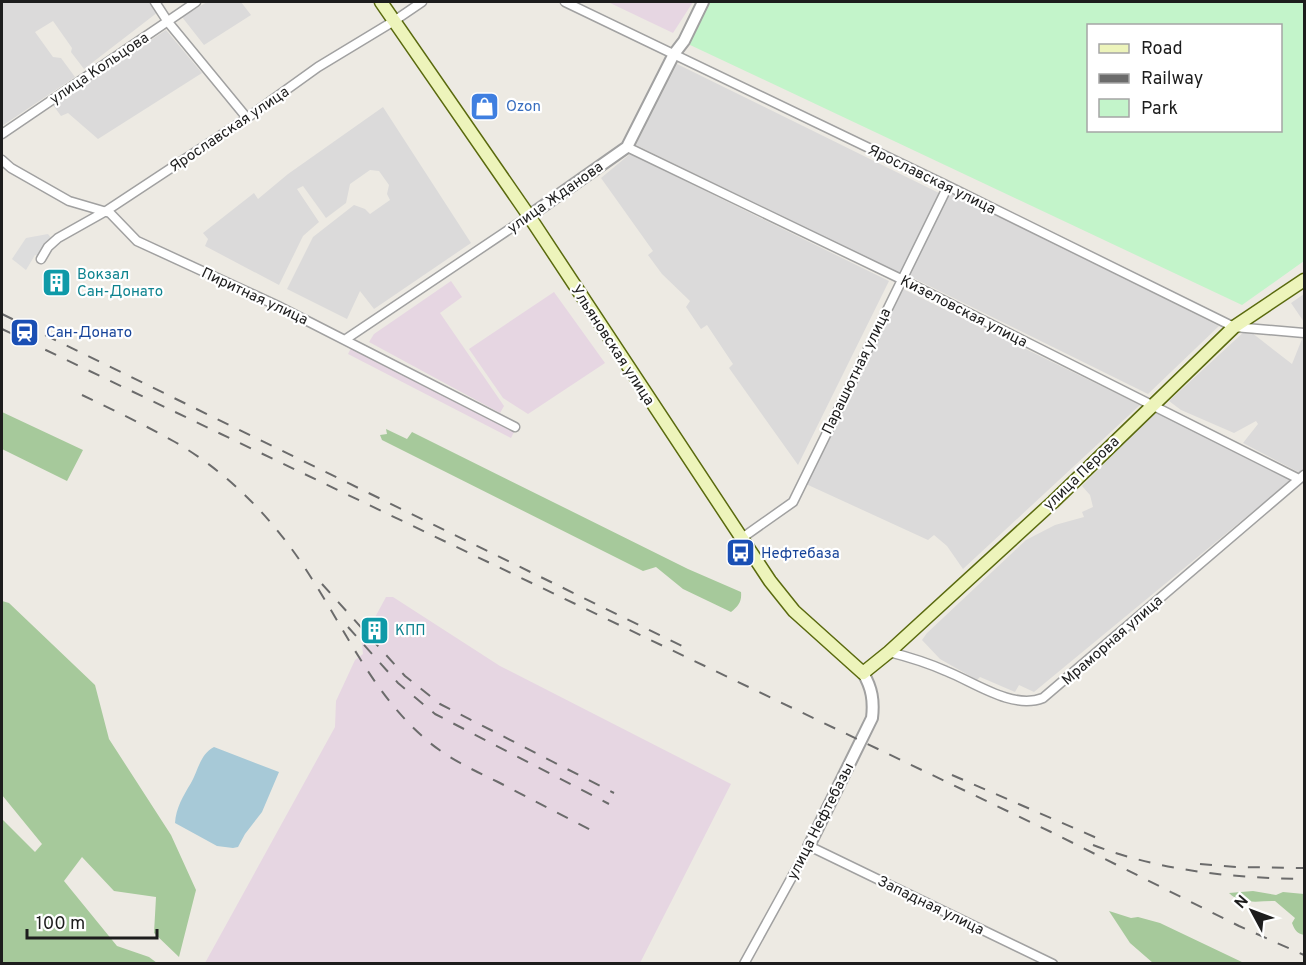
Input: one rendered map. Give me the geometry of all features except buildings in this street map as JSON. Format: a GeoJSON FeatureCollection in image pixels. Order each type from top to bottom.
{"type":"FeatureCollection","features":[{"type":"Feature","properties":{"kind":"main road","name":"Ульяновская улица"},"geometry":{"type":"LineString","coordinates":[[381,2],[529,216],[771,581],[794,611],[862,673]]}},
{"type":"Feature","properties":{"kind":"main road","name":"улица Перова"},"geometry":{"type":"LineString","coordinates":[[862,673],[889,652],[1053,501],[1234,327],[1305,280]]}},
{"type":"Feature","properties":{"kind":"street"},"geometry":{"type":"LineString","coordinates":[[155,2],[168,22],[247,118]]}},
{"type":"Feature","properties":{"kind":"street","name":"улица Кольцова"},"geometry":{"type":"LineString","coordinates":[[2,134],[196,2]]}},
{"type":"Feature","properties":{"kind":"street","name":"Ярославская улица"},"geometry":{"type":"LineString","coordinates":[[41,259],[48,247],[58,238],[106,211],[247,118],[318,67],[422,2]]}},
{"type":"Feature","properties":{"kind":"street","name":"Ярославская улица"},"geometry":{"type":"LineString","coordinates":[[565,2],[948,186],[1234,327],[1305,333]]}},
{"type":"Feature","properties":{"kind":"street","name":"улица Жданова"},"geometry":{"type":"LineString","coordinates":[[346,339],[627,147],[703,2]]}},
{"type":"Feature","properties":{"kind":"street","name":"Кизеловская улица"},"geometry":{"type":"LineString","coordinates":[[627,147],[1302,477]]}},
{"type":"Feature","properties":{"kind":"street","name":"Пиритная улица"},"geometry":{"type":"LineString","coordinates":[[2,160],[11,168],[69,201],[106,211],[137,241],[276,304],[515,426]]}},
{"type":"Feature","properties":{"kind":"street","name":"Парашютная улица"},"geometry":{"type":"LineString","coordinates":[[742,538],[793,502],[948,186]]}},
{"type":"Feature","properties":{"kind":"street","name":"Мраморная улица"},"geometry":{"type":"LineString","coordinates":[[889,652],[929,664],[996,695],[1027,700],[1043,698],[1302,477]]}},
{"type":"Feature","properties":{"kind":"street","name":"улица Нефтебазы"},"geometry":{"type":"LineString","coordinates":[[744,963],[809,846],[872,718],[873,696],[870,685],[862,673]]}},
{"type":"Feature","properties":{"kind":"street","name":"Западная улица"},"geometry":{"type":"LineString","coordinates":[[809,846],[1053,963]]}},
{"type":"Feature","properties":{"kind":"shaded area"},"geometry":{"type":"Polygon","coordinates":[[[2,2],[151,2],[158,12],[84,69],[53,21],[35,32],[53,57],[61,58],[75,77],[2,126],[2,2]]]}},
{"type":"Feature","properties":{"kind":"shaded area"},"geometry":{"type":"Polygon","coordinates":[[[207,2],[241,2],[251,15],[204,45],[182,17],[207,2]]]}},
{"type":"Feature","properties":{"kind":"shaded area"},"geometry":{"type":"Polygon","coordinates":[[[608,2],[693,2],[673,33],[608,2]]]}},
{"type":"Feature","properties":{"kind":"shaded area"},"geometry":{"type":"Polygon","coordinates":[[[166,30],[202,73],[98,139],[68,113],[61,116],[53,105],[166,30]]]}},
{"type":"Feature","properties":{"kind":"shaded area"},"geometry":{"type":"Polygon","coordinates":[[[677,64],[939,193],[900,274],[636,145],[677,64]]]}},
{"type":"Feature","properties":{"kind":"shaded area"},"geometry":{"type":"Polygon","coordinates":[[[383,107],[471,243],[374,309],[360,291],[347,319],[287,289],[313,237],[354,205],[365,209],[370,214],[390,200],[387,194],[389,185],[379,171],[370,170],[350,184],[346,203],[326,218],[303,186],[297,189],[319,222],[303,236],[279,285],[205,246],[208,239],[203,233],[254,193],[258,199],[288,174],[383,107]]]}},
{"type":"Feature","properties":{"kind":"shaded area"},"geometry":{"type":"Polygon","coordinates":[[[630,154],[889,281],[798,465],[729,368],[733,364],[707,325],[701,329],[686,307],[690,301],[662,274],[648,255],[653,251],[601,178],[630,154]]]}},
{"type":"Feature","properties":{"kind":"shaded area"},"geometry":{"type":"Polygon","coordinates":[[[950,191],[1219,326],[1148,394],[909,276],[950,191]]]}},
{"type":"Feature","properties":{"kind":"shaded area"},"geometry":{"type":"Polygon","coordinates":[[[48,234],[51,238],[40,256],[35,255],[26,270],[12,259],[26,238],[48,234]]]}},
{"type":"Feature","properties":{"kind":"shaded area"},"geometry":{"type":"Polygon","coordinates":[[[451,281],[462,297],[440,313],[504,406],[500,413],[369,342],[374,334],[451,281]]]}},
{"type":"Feature","properties":{"kind":"shaded area"},"geometry":{"type":"Polygon","coordinates":[[[903,289],[1140,405],[963,569],[947,546],[934,535],[928,540],[806,484],[840,413],[859,380],[856,377],[903,289]]]}},
{"type":"Feature","properties":{"kind":"shaded area"},"geometry":{"type":"Polygon","coordinates":[[[554,292],[605,363],[528,414],[503,398],[469,349],[554,292]]]}},
{"type":"Feature","properties":{"kind":"shaded area"},"geometry":{"type":"Polygon","coordinates":[[[1304,294],[1304,322],[1291,303],[1304,294]]]}},
{"type":"Feature","properties":{"kind":"shaded area"},"geometry":{"type":"Polygon","coordinates":[[[1247,329],[1292,364],[1302,339],[1304,339],[1304,469],[1300,473],[1243,443],[1258,424],[1256,421],[1234,433],[1181,410],[1169,401],[1247,329]]]}},
{"type":"Feature","properties":{"kind":"shaded area"},"geometry":{"type":"Polygon","coordinates":[[[352,346],[515,430],[511,438],[348,354],[352,346]]]}},
{"type":"Feature","properties":{"kind":"shaded area"},"geometry":{"type":"Polygon","coordinates":[[[1155,412],[1291,480],[1034,692],[1019,685],[1015,692],[980,677],[977,680],[940,659],[922,640],[927,633],[1026,540],[1055,525],[1084,517],[1082,512],[1093,507],[1090,495],[1082,486],[1155,412]]]}},
{"type":"Feature","properties":{"kind":"shaded area"},"geometry":{"type":"Polygon","coordinates":[[[386,597],[393,597],[500,666],[731,784],[640,963],[205,963],[335,727],[336,701],[355,660],[363,654],[362,644],[366,634],[386,597]]]}},
{"type":"Feature","properties":{"kind":"green space"},"geometry":{"type":"Polygon","coordinates":[[[708,2],[1304,2],[1304,261],[1242,305],[688,44],[708,2]]]}},
{"type":"Feature","properties":{"kind":"green space"},"geometry":{"type":"Polygon","coordinates":[[[2,412],[83,450],[67,481],[2,449],[2,412]]]}},
{"type":"Feature","properties":{"kind":"green space"},"geometry":{"type":"Polygon","coordinates":[[[386,429],[407,439],[412,432],[688,569],[741,592],[739,604],[731,612],[683,589],[656,567],[643,571],[382,440],[380,435],[387,434],[386,429]]]}},
{"type":"Feature","properties":{"kind":"green space"},"geometry":{"type":"Polygon","coordinates":[[[2,601],[9,603],[95,685],[109,739],[171,835],[196,890],[179,957],[154,933],[156,897],[114,891],[82,857],[64,881],[117,946],[149,957],[157,963],[2,963],[2,819],[35,852],[42,844],[2,795],[2,601]]]}},
{"type":"Feature","properties":{"kind":"green space"},"geometry":{"type":"Polygon","coordinates":[[[1253,891],[1276,895],[1283,892],[1304,894],[1304,935],[1294,928],[1292,923],[1295,918],[1275,901],[1245,901],[1229,893],[1253,891]]]}},
{"type":"Feature","properties":{"kind":"green space"},"geometry":{"type":"Polygon","coordinates":[[[1109,911],[1160,923],[1244,963],[1153,963],[1130,943],[1109,911]]]}},
{"type":"Feature","properties":{"kind":"water"},"geometry":{"type":"Polygon","coordinates":[[[214,747],[279,772],[262,812],[238,847],[217,846],[175,823],[180,802],[200,763],[205,754],[214,747]]]}},
{"type":"Feature","properties":{"kind":"railway"},"geometry":{"type":"LineString","coordinates":[[2,314],[682,646]]}},
{"type":"Feature","properties":{"kind":"railway"},"geometry":{"type":"LineString","coordinates":[[2,329],[1051,832],[1239,926],[1304,955]]}},
{"type":"Feature","properties":{"kind":"railway"},"geometry":{"type":"LineString","coordinates":[[82,395],[196,455],[216,469],[252,502],[298,558],[361,661],[388,700],[430,743],[468,767],[595,832]]}},
{"type":"Feature","properties":{"kind":"railway"},"geometry":{"type":"LineString","coordinates":[[322,584],[405,676],[440,704],[614,793]]}},
{"type":"Feature","properties":{"kind":"railway"},"geometry":{"type":"LineString","coordinates":[[348,627],[398,683],[435,714],[609,804]]}},
{"type":"Feature","properties":{"kind":"railway"},"geometry":{"type":"LineString","coordinates":[[952,775],[1106,842]]}},
{"type":"Feature","properties":{"kind":"railway"},"geometry":{"type":"LineString","coordinates":[[1093,845],[1171,867],[1224,875],[1304,879]]}},
{"type":"Feature","properties":{"kind":"railway"},"geometry":{"type":"LineString","coordinates":[[1200,864],[1304,868]]}},
{"type":"Feature","properties":{"kind":"place","name":"Ozon"},"geometry":{"type":"Point","coordinates":[485,106]}},
{"type":"Feature","properties":{"kind":"place","name":"Вокзал Сан-Донато"},"geometry":{"type":"Point","coordinates":[56,283]}},
{"type":"Feature","properties":{"kind":"place","name":"Сан-Донато"},"geometry":{"type":"Point","coordinates":[25,332]}},
{"type":"Feature","properties":{"kind":"place","name":"Нефтебаза"},"geometry":{"type":"Point","coordinates":[740,553]}},
{"type":"Feature","properties":{"kind":"place","name":"КПП"},"geometry":{"type":"Point","coordinates":[374,630]}}]}
